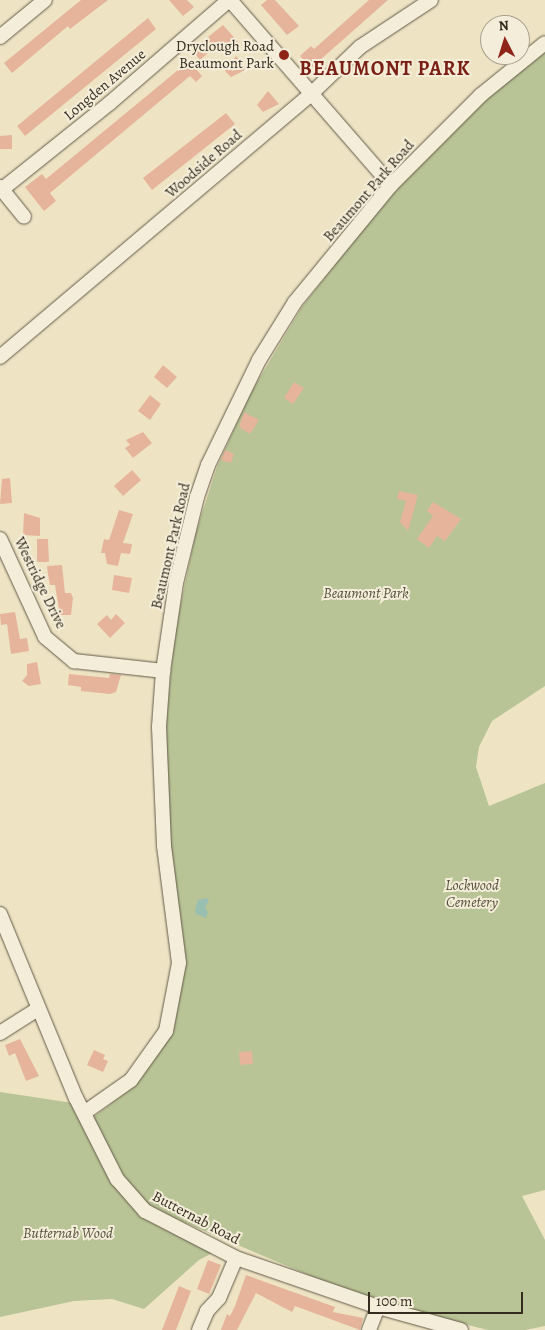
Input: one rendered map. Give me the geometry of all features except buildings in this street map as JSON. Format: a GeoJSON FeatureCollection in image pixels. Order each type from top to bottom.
{"type":"FeatureCollection","features":[{"type":"Feature","properties":{"kind":"street"},"geometry":{"type":"LineString","coordinates":[[0,37],[45,0]]}},
{"type":"Feature","properties":{"kind":"street"},"geometry":{"type":"LineString","coordinates":[[229,0],[310,95],[391,185]]}},
{"type":"Feature","properties":{"kind":"street","name":"Longden Avenue"},"geometry":{"type":"LineString","coordinates":[[1,189],[110,103],[229,0]]}},
{"type":"Feature","properties":{"kind":"street","name":"Woodside Road"},"geometry":{"type":"LineString","coordinates":[[0,357],[310,95],[360,47],[431,0]]}},
{"type":"Feature","properties":{"kind":"street","name":"Beaumont Park Road"},"geometry":{"type":"LineString","coordinates":[[84,1113],[131,1080],[166,1031],[179,963],[164,846],[159,727],[163,671],[176,583],[197,497],[231,416],[259,360],[295,302],[391,185],[481,94],[545,43]]}},
{"type":"Feature","properties":{"kind":"street"},"geometry":{"type":"LineString","coordinates":[[1,189],[24,217]]}},
{"type":"Feature","properties":{"kind":"street","name":"Westridge Drive"},"geometry":{"type":"LineString","coordinates":[[0,539],[46,637],[74,661],[163,671]]}},
{"type":"Feature","properties":{"kind":"street","name":"Butternab Road"},"geometry":{"type":"LineString","coordinates":[[0,914],[38,1009],[84,1113],[117,1179],[145,1211],[236,1258],[378,1307],[461,1330]]}},
{"type":"Feature","properties":{"kind":"street"},"geometry":{"type":"LineString","coordinates":[[0,1033],[38,1009]]}},
{"type":"Feature","properties":{"kind":"street"},"geometry":{"type":"LineString","coordinates":[[199,1330],[207,1311],[219,1298],[236,1258]]}},
{"type":"Feature","properties":{"kind":"street"},"geometry":{"type":"LineString","coordinates":[[369,1330],[378,1307]]}},
{"type":"Feature","properties":{"kind":"green space","name":"Beaumont Park"},"geometry":{"type":"Polygon","coordinates":[[[545,51],[545,686],[492,721],[479,747],[476,767],[489,806],[545,783],[545,1190],[522,1196],[545,1240],[545,1326],[525,1330],[488,1330],[370,1301],[143,1205],[119,1175],[91,1119],[136,1085],[173,1032],[186,960],[170,842],[166,724],[175,631],[196,532],[217,467],[250,394],[302,307],[404,176],[486,97],[527,65],[530,65],[530,63],[545,51]]]}},
{"type":"Feature","properties":{"kind":"green space","name":"Butternab Wood"},"geometry":{"type":"Polygon","coordinates":[[[0,1092],[73,1103],[112,1180],[216,1251],[199,1260],[144,1309],[112,1299],[74,1301],[0,1317],[0,1092]]]}},
{"type":"Feature","properties":{"kind":"shaded area"},"geometry":{"type":"Polygon","coordinates":[[[207,898],[209,901],[205,907],[208,912],[206,918],[196,914],[195,909],[198,900],[207,898]]]}},
{"type":"Feature","properties":{"kind":"place","name":"Dryclough Road Beaumont Park"},"geometry":{"type":"Point","coordinates":[284,55]}},
{"type":"Feature","properties":{"kind":"district","name":"BEAUMONT PARK"},"geometry":{"type":"Point","coordinates":[385,68]}},
{"type":"Feature","properties":{"kind":"park label","name":"Lockwood Cemetery"},"geometry":{"type":"Point","coordinates":[472,894]}}]}
